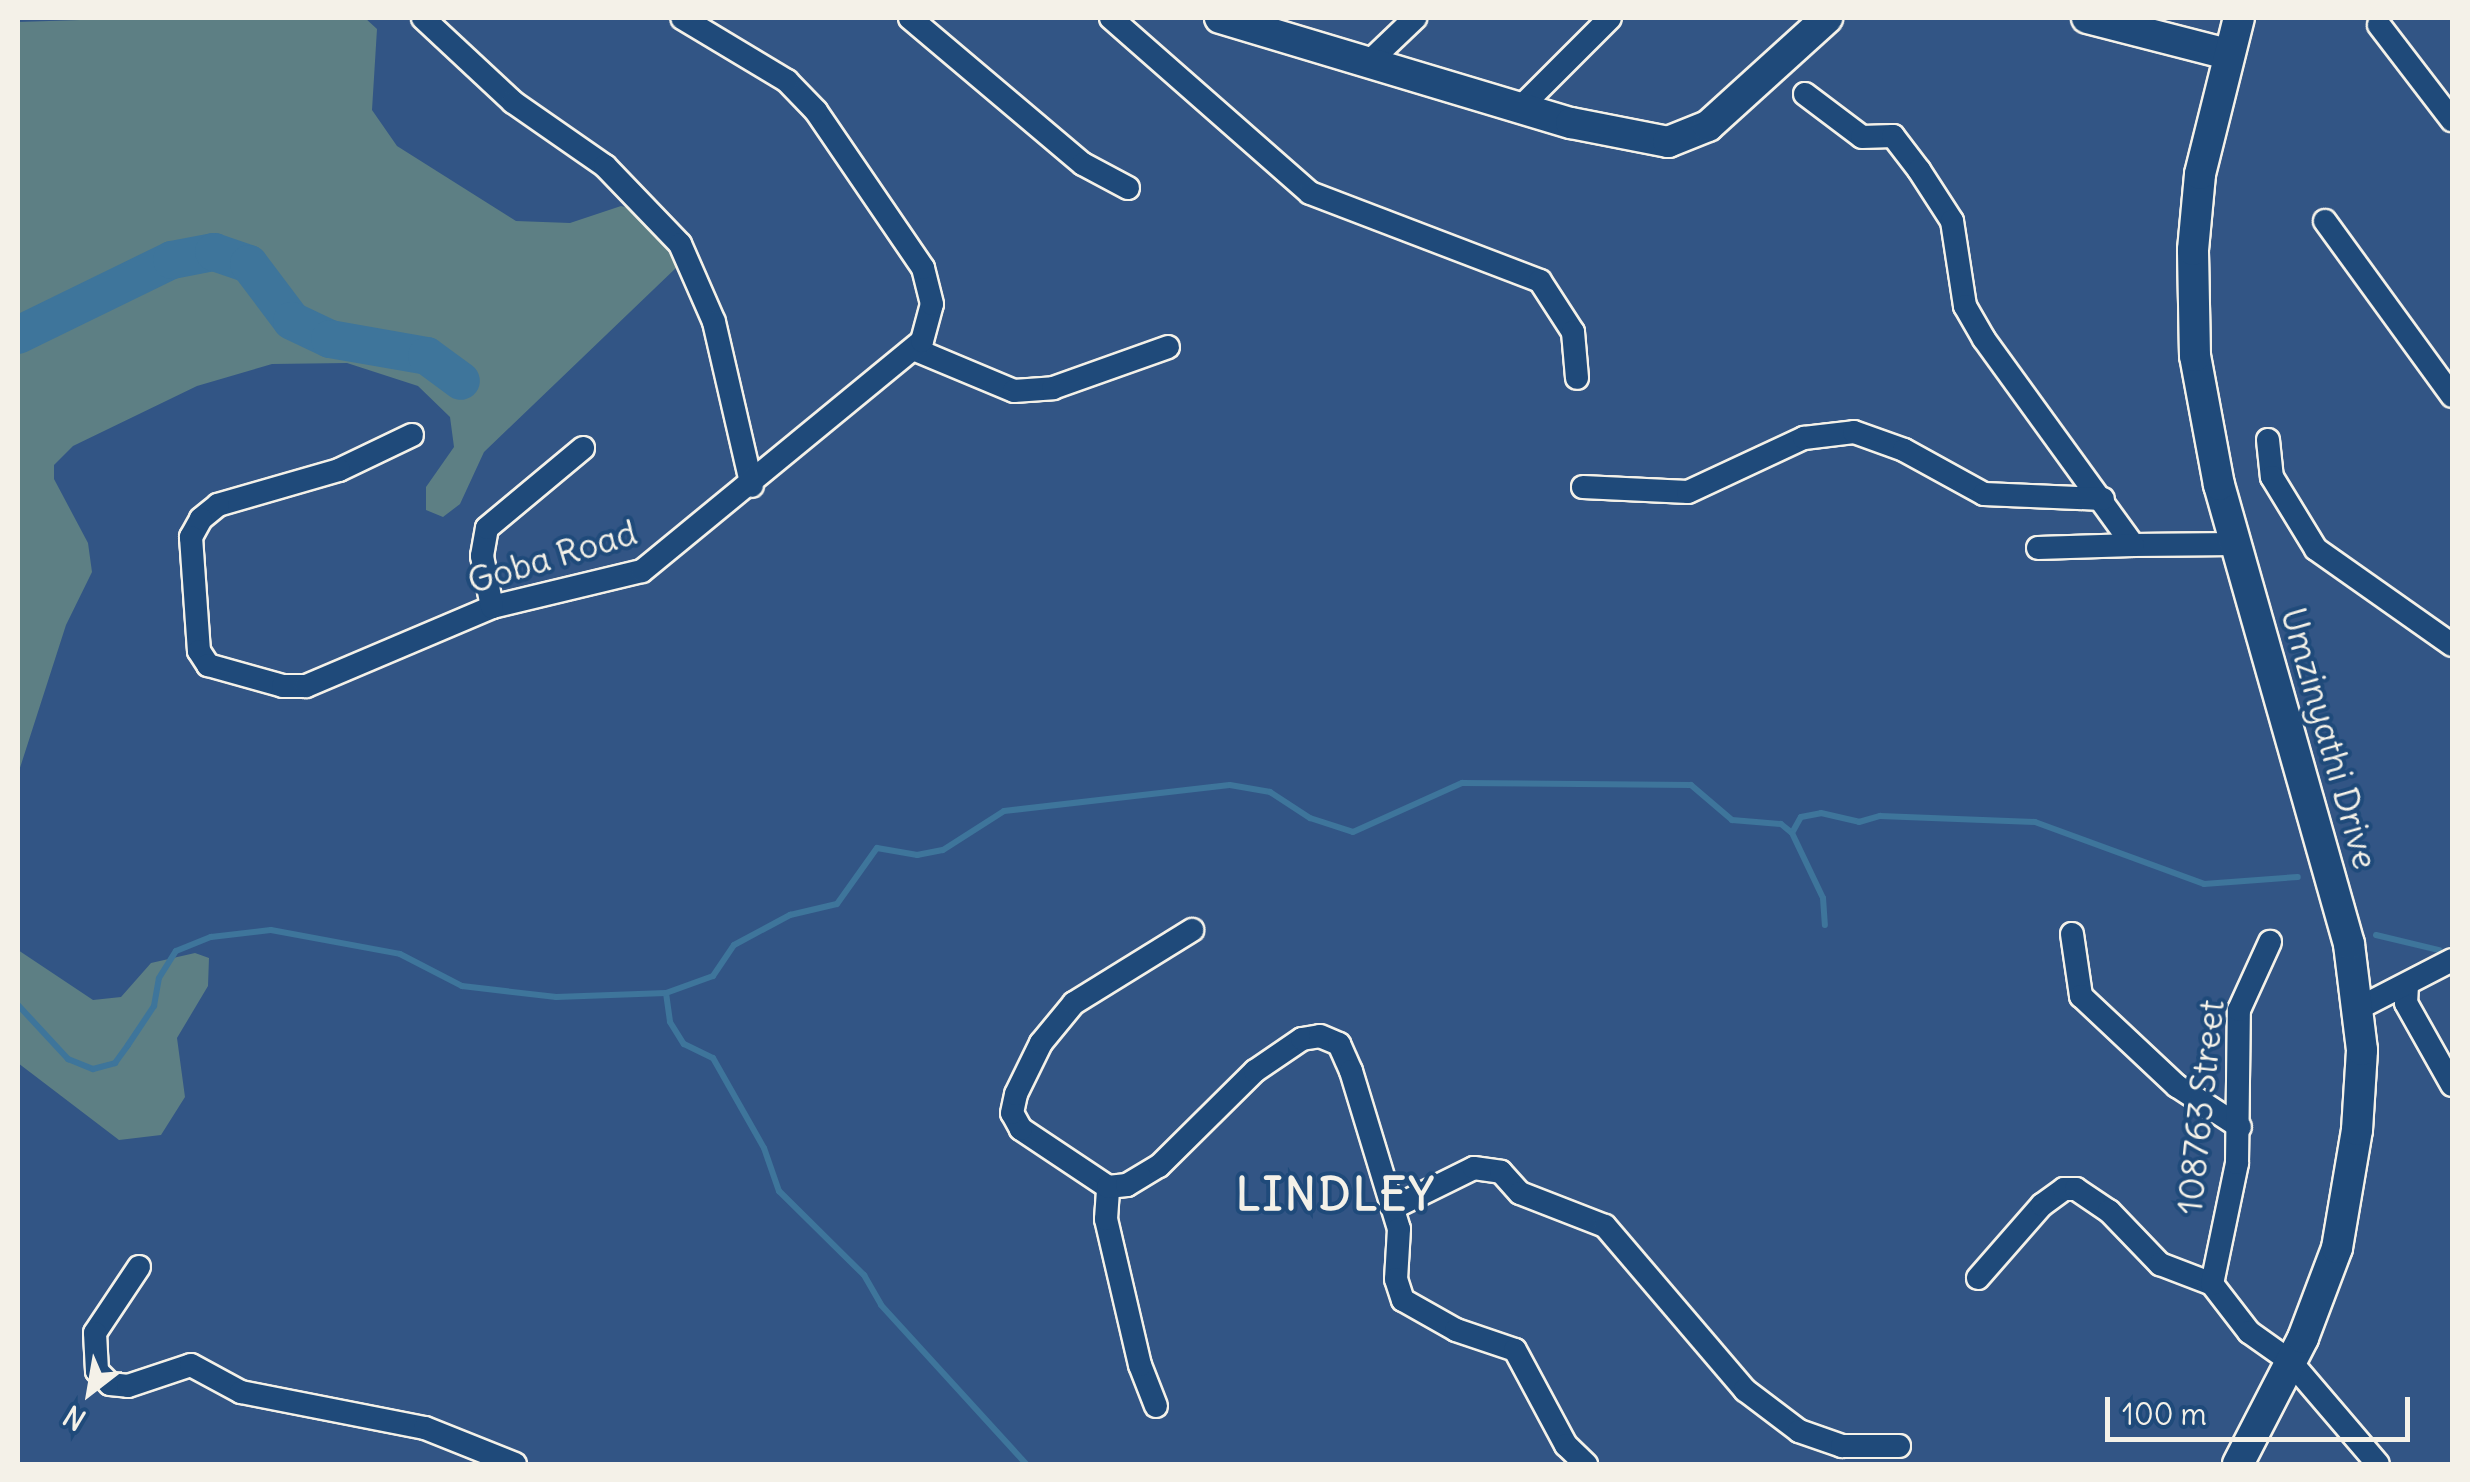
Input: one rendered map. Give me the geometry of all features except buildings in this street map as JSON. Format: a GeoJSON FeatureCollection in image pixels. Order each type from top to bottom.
{"type":"FeatureCollection","features":[{"type":"Feature","properties":{"kind":"street"},"geometry":{"type":"LineString","coordinates":[[423,18],[513,102],[605,166],[680,244],[714,322],[752,486]]}},
{"type":"Feature","properties":{"kind":"street"},"geometry":{"type":"LineString","coordinates":[[682,18],[787,81],[816,111],[926,277],[932,311],[916,350],[1014,391],[1053,388],[1168,346]]}},
{"type":"Feature","properties":{"kind":"street"},"geometry":{"type":"LineString","coordinates":[[910,18],[1083,164],[1128,188]]}},
{"type":"Feature","properties":{"kind":"street"},"geometry":{"type":"LineString","coordinates":[[1112,18],[1310,193],[1540,280],[1573,332],[1578,378]]}},
{"type":"Feature","properties":{"kind":"street"},"geometry":{"type":"LineString","coordinates":[[1220,18],[1639,141],[1680,140],[1708,126],[1827,18]]}},
{"type":"Feature","properties":{"kind":"street"},"geometry":{"type":"LineString","coordinates":[[1369,62],[1415,18]]}},
{"type":"Feature","properties":{"kind":"street"},"geometry":{"type":"LineString","coordinates":[[1520,108],[1610,18]]}},
{"type":"Feature","properties":{"kind":"street"},"geometry":{"type":"LineString","coordinates":[[2087,18],[2227,54]]}},
{"type":"Feature","properties":{"kind":"street","name":"Umzinyathi Drive"},"geometry":{"type":"LineString","coordinates":[[2238,1464],[2290,1361],[2337,1248],[2357,1130],[2361,1007],[2349,944],[2234,544],[2200,394],[2192,294],[2200,174],[2239,18]]}},
{"type":"Feature","properties":{"kind":"street"},"geometry":{"type":"LineString","coordinates":[[2379,25],[2452,120]]}},
{"type":"Feature","properties":{"kind":"street"},"geometry":{"type":"LineString","coordinates":[[1805,94],[1862,137],[1893,136],[1909,155],[1952,220],[1966,306],[1984,340],[2103,498],[2133,545]]}},
{"type":"Feature","properties":{"kind":"street"},"geometry":{"type":"LineString","coordinates":[[2325,221],[2452,396]]}},
{"type":"Feature","properties":{"kind":"street","name":"Goba Road"},"geometry":{"type":"LineString","coordinates":[[412,435],[339,470],[249,493],[204,516],[191,537],[202,656],[220,671],[306,686],[492,607],[650,567],[916,350]]}},
{"type":"Feature","properties":{"kind":"street"},"geometry":{"type":"LineString","coordinates":[[1583,487],[1688,492],[1804,438],[1854,432],[1904,450],[1984,494],[2103,498]]}},
{"type":"Feature","properties":{"kind":"street"},"geometry":{"type":"LineString","coordinates":[[2268,440],[2272,477],[2316,549],[2452,645]]}},
{"type":"Feature","properties":{"kind":"street"},"geometry":{"type":"LineString","coordinates":[[492,607],[482,556],[489,524],[583,448]]}},
{"type":"Feature","properties":{"kind":"street"},"geometry":{"type":"LineString","coordinates":[[2038,548],[2234,544]]}},
{"type":"Feature","properties":{"kind":"street"},"geometry":{"type":"LineString","coordinates":[[1192,930],[1121,970],[1066,1011],[1040,1043],[1016,1094],[1012,1113],[1021,1129],[1108,1187],[1127,1184],[1158,1166],[1254,1071],[1302,1039],[1320,1036],[1339,1044],[1351,1071],[1392,1208],[1403,1300],[1456,1330],[1515,1350],[1566,1445],[1586,1464]]}},
{"type":"Feature","properties":{"kind":"street"},"geometry":{"type":"LineString","coordinates":[[2072,934],[2081,996],[2177,1086],[2240,1127]]}},
{"type":"Feature","properties":{"kind":"street","name":"108763 Street"},"geometry":{"type":"LineString","coordinates":[[1978,1278],[2042,1204],[2069,1188],[2110,1211],[2160,1264],[2212,1284],[2240,1127],[2239,1007],[2270,942]]}},
{"type":"Feature","properties":{"kind":"street"},"geometry":{"type":"LineString","coordinates":[[2361,1007],[2452,960]]}},
{"type":"Feature","properties":{"kind":"street"},"geometry":{"type":"LineString","coordinates":[[2408,985],[2406,1003],[2452,1085]]}},
{"type":"Feature","properties":{"kind":"street"},"geometry":{"type":"LineString","coordinates":[[1392,1208],[1474,1168],[1501,1172],[1520,1193],[1606,1226],[1745,1390],[1799,1430],[1842,1446],[1899,1446]]}},
{"type":"Feature","properties":{"kind":"street"},"geometry":{"type":"LineString","coordinates":[[1108,1187],[1106,1219],[1140,1365],[1156,1406]]}},
{"type":"Feature","properties":{"kind":"street"},"geometry":{"type":"LineString","coordinates":[[139,1267],[95,1332],[97,1371],[110,1384],[128,1386],[190,1365],[241,1392],[426,1428],[515,1464]]}},
{"type":"Feature","properties":{"kind":"street"},"geometry":{"type":"LineString","coordinates":[[2212,1284],[2249,1332],[2290,1361],[2378,1464]]}},
{"type":"Feature","properties":{"kind":"green space"},"geometry":{"type":"Polygon","coordinates":[[[365,18],[377,29],[372,110],[397,146],[516,221],[570,223],[621,206],[640,211],[678,266],[484,452],[460,504],[443,517],[426,510],[426,487],[454,447],[450,417],[418,386],[347,363],[272,364],[197,386],[73,446],[54,465],[54,479],[88,543],[92,572],[66,625],[18,774],[18,22],[365,18]]]}},
{"type":"Feature","properties":{"kind":"green space"},"geometry":{"type":"Polygon","coordinates":[[[18,950],[93,1000],[121,997],[151,963],[195,953],[209,958],[208,986],[177,1038],[185,1097],[161,1135],[119,1140],[18,1063],[18,950]]]}},
{"type":"Feature","properties":{"kind":"waterway"},"geometry":{"type":"LineString","coordinates":[[18,335],[172,260],[214,252],[249,264],[292,321],[330,339],[427,356],[461,381]]}},
{"type":"Feature","properties":{"kind":"waterway"},"geometry":{"type":"LineString","coordinates":[[18,1005],[68,1059],[93,1069],[115,1063],[154,1006],[159,978],[176,951],[211,937],[271,930],[400,954],[462,986],[556,997],[666,993],[713,976],[734,945],[790,915],[837,904],[877,848],[917,855],[943,850],[1004,811],[1230,785],[1270,792],[1310,818],[1353,832],[1462,783],[1691,785],[1732,820],[1781,824],[1792,833],[1823,898],[1825,925]]}},
{"type":"Feature","properties":{"kind":"waterway"},"geometry":{"type":"LineString","coordinates":[[1792,833],[1801,817],[1821,813],[1859,822],[1880,816],[2035,822],[2204,884],[2298,877]]}},
{"type":"Feature","properties":{"kind":"waterway"},"geometry":{"type":"LineString","coordinates":[[2376,935],[2439,950]]}},
{"type":"Feature","properties":{"kind":"waterway"},"geometry":{"type":"LineString","coordinates":[[666,993],[670,1022],[684,1044],[713,1058],[764,1148],[779,1191],[864,1275],[881,1305],[1026,1464]]}},
{"type":"Feature","properties":{"kind":"district","name":"LINDLEY"},"geometry":{"type":"Point","coordinates":[1336,1195]}}]}
